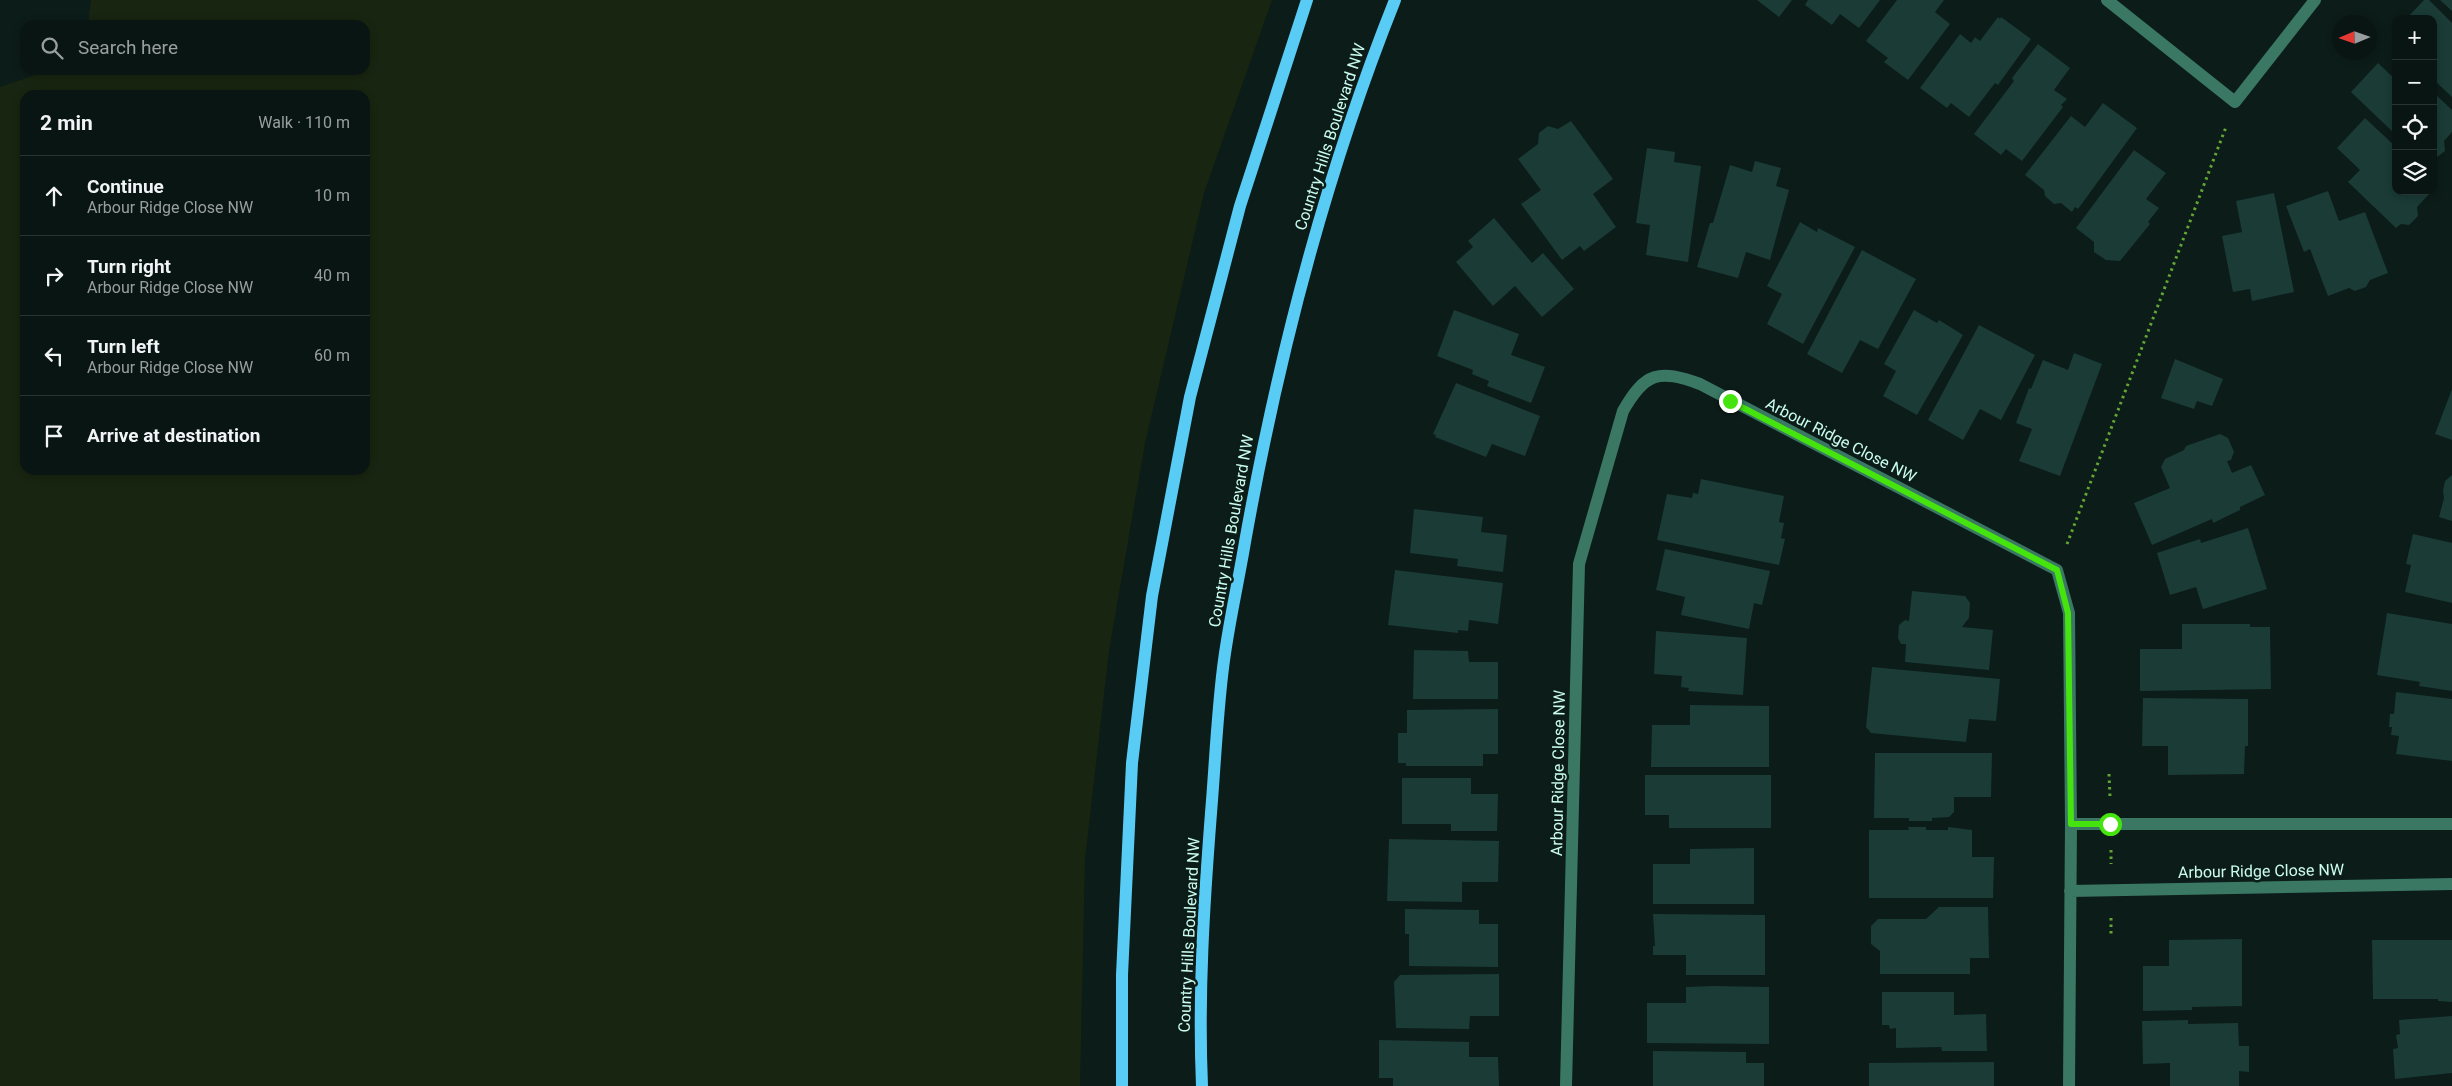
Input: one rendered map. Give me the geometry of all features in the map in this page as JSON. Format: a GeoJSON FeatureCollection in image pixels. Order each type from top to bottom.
{"type":"FeatureCollection","features":[{"type":"Feature","properties":{"kind":"main road"},"geometry":{"type":"LineString","coordinates":[[1122,1086],[1122,975],[1132,763],[1152,596],[1190,397],[1240,206],[1307,0]]}},
{"type":"Feature","properties":{"kind":"main road","name":"Country Hills Boulevard NW"},"geometry":{"type":"LineString","coordinates":[[1202,1086],[1200,1050],[1205,896],[1223,667],[1257,476],[1304,274],[1330,179],[1366,74],[1395,0]]}},
{"type":"Feature","properties":{"kind":"street"},"geometry":{"type":"LineString","coordinates":[[2107,0],[2235,102],[2316,0]]}},
{"type":"Feature","properties":{"kind":"street","name":"Arbour Ridge Close NW"},"geometry":{"type":"LineString","coordinates":[[1566,1086],[1579,564],[1615,435],[1623,411],[1635,389],[1649,378],[1675,375],[1700,384],[2057,570]]}},
{"type":"Feature","properties":{"kind":"street"},"geometry":{"type":"LineString","coordinates":[[2057,570],[2068,613],[2071,824],[2069,1086]]}},
{"type":"Feature","properties":{"kind":"street"},"geometry":{"type":"LineString","coordinates":[[2071,824],[2452,824]]}},
{"type":"Feature","properties":{"kind":"street","name":"Arbour Ridge Close NW"},"geometry":{"type":"LineString","coordinates":[[2070,890],[2452,884]]}},
{"type":"Feature","properties":{"kind":"path"},"geometry":{"type":"LineString","coordinates":[[2057,570],[2235,102]]}},
{"type":"Feature","properties":{"kind":"path"},"geometry":{"type":"LineString","coordinates":[[2109,774],[2111,935]]}},
{"type":"Feature","properties":{"kind":"green space"},"geometry":{"type":"Polygon","coordinates":[[[91,0],[1272,0],[1204,193],[1145,443],[1109,651],[1085,859],[1080,1086],[0,1086],[0,87],[35,75],[370,75],[370,20],[89,20],[91,0]]]}},
{"type":"Feature","properties":{"kind":"building"},"geometry":{"type":"Polygon","coordinates":[[[1757,0],[1792,0],[1779,17],[1757,0]]]}},
{"type":"Feature","properties":{"kind":"building"},"geometry":{"type":"Polygon","coordinates":[[[1808,0],[1880,0],[1859,28],[1840,14],[1832,25],[1805,5],[1808,0]]]}},
{"type":"Feature","properties":{"kind":"building"},"geometry":{"type":"Polygon","coordinates":[[[1897,0],[1944,0],[1935,12],[1950,24],[1908,80],[1884,62],[1888,58],[1866,41],[1897,0]]]}},
{"type":"Feature","properties":{"kind":"building"},"geometry":{"type":"Polygon","coordinates":[[[2424,0],[2429,0],[2452,23],[2452,97],[2437,83],[2437,15],[2410,15],[2424,0]]]}},
{"type":"Feature","properties":{"kind":"building"},"geometry":{"type":"Polygon","coordinates":[[[2440,0],[2452,0],[2452,11],[2440,0]]]}},
{"type":"Feature","properties":{"kind":"building"},"geometry":{"type":"Polygon","coordinates":[[[1998,17],[2000,19],[2001,17],[2031,39],[1998,85],[1995,83],[1969,117],[1951,103],[1947,108],[1920,88],[1960,34],[1971,43],[1975,37],[1980,41],[1998,17]]]}},
{"type":"Feature","properties":{"kind":"building"},"geometry":{"type":"Polygon","coordinates":[[[2038,44],[2070,68],[2054,90],[2067,99],[2022,161],[2006,149],[2001,155],[1974,134],[2014,81],[2012,78],[2038,44]]]}},
{"type":"Feature","properties":{"kind":"building"},"geometry":{"type":"Polygon","coordinates":[[[2378,63],[2392,76],[2392,131],[2351,92],[2378,63]]]}},
{"type":"Feature","properties":{"kind":"building"},"geometry":{"type":"Polygon","coordinates":[[[2437,96],[2452,110],[2452,132],[2444,141],[2445,151],[2437,157],[2437,96]]]}},
{"type":"Feature","properties":{"kind":"building"},"geometry":{"type":"Polygon","coordinates":[[[2103,103],[2137,128],[2078,209],[2075,207],[2072,212],[2061,203],[2054,204],[2045,196],[2044,190],[2025,175],[2071,116],[2085,127],[2103,103]]]}},
{"type":"Feature","properties":{"kind":"building"},"geometry":{"type":"Polygon","coordinates":[[[2365,118],[2392,143],[2392,195],[2428,195],[2417,207],[2418,216],[2409,225],[2401,224],[2396,228],[2348,182],[2360,170],[2337,148],[2365,118]]]}},
{"type":"Feature","properties":{"kind":"building"},"geometry":{"type":"Polygon","coordinates":[[[1571,121],[1613,179],[1593,194],[1616,227],[1584,251],[1580,246],[1562,260],[1521,204],[1541,190],[1518,159],[1538,144],[1539,133],[1548,126],[1558,129],[1571,121]]]}},
{"type":"Feature","properties":{"kind":"building"},"geometry":{"type":"Polygon","coordinates":[[[1647,148],[1675,152],[1674,162],[1701,166],[1688,262],[1646,255],[1650,225],[1636,223],[1647,148]]]}},
{"type":"Feature","properties":{"kind":"building"},"geometry":{"type":"Polygon","coordinates":[[[2134,150],[2166,173],[2146,199],[2159,208],[2148,222],[2150,224],[2120,261],[2106,260],[2094,252],[2094,242],[2076,228],[2134,150]]]}},
{"type":"Feature","properties":{"kind":"building"},"geometry":{"type":"Polygon","coordinates":[[[1755,161],[1781,168],[1776,186],[1789,190],[1770,260],[1746,252],[1738,278],[1697,267],[1710,223],[1713,223],[1730,165],[1752,172],[1755,161]]]}},
{"type":"Feature","properties":{"kind":"building"},"geometry":{"type":"Polygon","coordinates":[[[2328,191],[2339,221],[2365,212],[2388,273],[2370,280],[2366,287],[2355,291],[2349,288],[2328,296],[2310,249],[2304,252],[2286,206],[2328,191]]]}},
{"type":"Feature","properties":{"kind":"building"},"geometry":{"type":"Polygon","coordinates":[[[2274,193],[2294,292],[2252,301],[2250,289],[2233,292],[2222,236],[2242,232],[2236,201],[2274,193]]]}},
{"type":"Feature","properties":{"kind":"building"},"geometry":{"type":"Polygon","coordinates":[[[1494,218],[1532,263],[1543,253],[1574,289],[1542,317],[1515,286],[1493,306],[1456,262],[1473,247],[1468,241],[1494,218]]]}},
{"type":"Feature","properties":{"kind":"building"},"geometry":{"type":"Polygon","coordinates":[[[1800,222],[1817,232],[1818,228],[1855,247],[1803,344],[1767,324],[1782,294],[1767,286],[1800,222]]]}},
{"type":"Feature","properties":{"kind":"building"},"geometry":{"type":"Polygon","coordinates":[[[1862,250],[1916,279],[1878,349],[1860,340],[1842,373],[1807,354],[1862,250]]]}},
{"type":"Feature","properties":{"kind":"building"},"geometry":{"type":"Polygon","coordinates":[[[1454,310],[1519,334],[1511,355],[1545,367],[1531,403],[1487,386],[1489,381],[1472,374],[1473,370],[1437,356],[1454,310]]]}},
{"type":"Feature","properties":{"kind":"building"},"geometry":{"type":"Polygon","coordinates":[[[1914,310],[1937,323],[1939,320],[1963,335],[1917,415],[1883,396],[1896,371],[1884,364],[1914,310]]]}},
{"type":"Feature","properties":{"kind":"building"},"geometry":{"type":"Polygon","coordinates":[[[1979,325],[2035,355],[2001,420],[1980,409],[1963,440],[1928,420],[1979,325]]]}},
{"type":"Feature","properties":{"kind":"building"},"geometry":{"type":"Polygon","coordinates":[[[2074,353],[2102,364],[2060,476],[2019,461],[2032,429],[2016,423],[2029,388],[2031,389],[2043,360],[2068,370],[2074,353]]]}},
{"type":"Feature","properties":{"kind":"building"},"geometry":{"type":"Polygon","coordinates":[[[2175,359],[2223,379],[2212,406],[2197,401],[2194,409],[2161,398],[2175,359]]]}},
{"type":"Feature","properties":{"kind":"building"},"geometry":{"type":"Polygon","coordinates":[[[1456,383],[1540,416],[1525,456],[1492,444],[1486,457],[1435,437],[1436,435],[1433,434],[1456,383]]]}},
{"type":"Feature","properties":{"kind":"building"},"geometry":{"type":"Polygon","coordinates":[[[2452,389],[2452,440],[2435,434],[2452,389]]]}},
{"type":"Feature","properties":{"kind":"building"},"geometry":{"type":"Polygon","coordinates":[[[2220,434],[2228,438],[2234,452],[2231,460],[2227,461],[2232,473],[2251,465],[2265,495],[2213,523],[2212,519],[2152,545],[2134,503],[2170,488],[2161,467],[2165,459],[2184,450],[2186,446],[2220,434]]]}},
{"type":"Feature","properties":{"kind":"building"},"geometry":{"type":"Polygon","coordinates":[[[2452,475],[2452,521],[2439,517],[2444,498],[2445,481],[2452,475]]]}},
{"type":"Feature","properties":{"kind":"building"},"geometry":{"type":"Polygon","coordinates":[[[1701,479],[1784,496],[1779,522],[1784,523],[1781,538],[1785,539],[1779,565],[1657,540],[1667,494],[1692,498],[1693,493],[1698,494],[1701,479]]]}},
{"type":"Feature","properties":{"kind":"building"},"geometry":{"type":"Polygon","coordinates":[[[1414,509],[1483,517],[1481,532],[1507,535],[1503,572],[1457,566],[1458,559],[1410,553],[1414,509]]]}},
{"type":"Feature","properties":{"kind":"building"},"geometry":{"type":"Polygon","coordinates":[[[2248,528],[2267,589],[2203,609],[2196,587],[2170,595],[2157,553],[2200,539],[2201,543],[2248,528]]]}},
{"type":"Feature","properties":{"kind":"building"},"geometry":{"type":"Polygon","coordinates":[[[2413,534],[2452,543],[2452,603],[2405,592],[2411,565],[2406,564],[2413,534]]]}},
{"type":"Feature","properties":{"kind":"building"},"geometry":{"type":"Polygon","coordinates":[[[1665,549],[1770,571],[1762,605],[1754,603],[1749,629],[1681,615],[1685,597],[1656,590],[1665,549]]]}},
{"type":"Feature","properties":{"kind":"building"},"geometry":{"type":"Polygon","coordinates":[[[1395,570],[1503,583],[1498,624],[1469,620],[1468,631],[1458,630],[1458,633],[1388,625],[1395,570]]]}},
{"type":"Feature","properties":{"kind":"building"},"geometry":{"type":"Polygon","coordinates":[[[1912,591],[1965,596],[1970,603],[1969,618],[1962,627],[1993,630],[1989,670],[1905,662],[1906,644],[1901,644],[1898,638],[1899,625],[1905,620],[1909,621],[1912,591]]]}},
{"type":"Feature","properties":{"kind":"building"},"geometry":{"type":"Polygon","coordinates":[[[2387,613],[2452,624],[2452,691],[2419,686],[2420,682],[2377,675],[2387,613]]]}},
{"type":"Feature","properties":{"kind":"building"},"geometry":{"type":"Polygon","coordinates":[[[2182,624],[2250,624],[2250,627],[2270,627],[2271,689],[2140,691],[2140,649],[2182,649],[2182,624]]]}},
{"type":"Feature","properties":{"kind":"building"},"geometry":{"type":"Polygon","coordinates":[[[1656,631],[1747,638],[1743,695],[1688,691],[1689,688],[1681,687],[1682,676],[1654,674],[1656,631]]]}},
{"type":"Feature","properties":{"kind":"building"},"geometry":{"type":"Polygon","coordinates":[[[1414,650],[1468,651],[1469,662],[1498,662],[1498,699],[1413,699],[1414,650]]]}},
{"type":"Feature","properties":{"kind":"building"},"geometry":{"type":"Polygon","coordinates":[[[1872,667],[2000,679],[1996,721],[1969,719],[1966,742],[1871,733],[1866,727],[1872,667]]]}},
{"type":"Feature","properties":{"kind":"building"},"geometry":{"type":"Polygon","coordinates":[[[2396,692],[2452,699],[2452,761],[2396,754],[2399,736],[2391,735],[2392,727],[2389,727],[2390,714],[2394,714],[2396,692]]]}},
{"type":"Feature","properties":{"kind":"building"},"geometry":{"type":"Polygon","coordinates":[[[2143,698],[2248,699],[2248,746],[2245,746],[2244,774],[2168,775],[2168,746],[2142,746],[2143,698]]]}},
{"type":"Feature","properties":{"kind":"building"},"geometry":{"type":"Polygon","coordinates":[[[1690,705],[1769,706],[1769,767],[1651,767],[1652,725],[1690,725],[1690,705]]]}},
{"type":"Feature","properties":{"kind":"building"},"geometry":{"type":"Polygon","coordinates":[[[1498,709],[1498,754],[1483,754],[1483,766],[1406,766],[1406,763],[1398,763],[1398,733],[1407,733],[1407,710],[1498,709]]]}},
{"type":"Feature","properties":{"kind":"building"},"geometry":{"type":"Polygon","coordinates":[[[1875,753],[1992,753],[1991,797],[1954,797],[1954,812],[1949,817],[1932,818],[1932,821],[1909,821],[1909,818],[1874,818],[1875,753]]]}},
{"type":"Feature","properties":{"kind":"building"},"geometry":{"type":"Polygon","coordinates":[[[1645,775],[1771,775],[1771,828],[1669,828],[1669,815],[1645,815],[1645,775]]]}},
{"type":"Feature","properties":{"kind":"building"},"geometry":{"type":"Polygon","coordinates":[[[1402,778],[1471,778],[1471,794],[1498,794],[1497,831],[1451,831],[1451,824],[1402,824],[1402,778]]]}},
{"type":"Feature","properties":{"kind":"building"},"geometry":{"type":"Polygon","coordinates":[[[1908,827],[1926,827],[1926,830],[1948,830],[1948,827],[1972,830],[1972,857],[1994,857],[1993,898],[1869,898],[1869,830],[1909,830],[1908,827]]]}},
{"type":"Feature","properties":{"kind":"building"},"geometry":{"type":"Polygon","coordinates":[[[1389,839],[1499,841],[1498,882],[1462,882],[1462,902],[1387,901],[1389,839]]]}},
{"type":"Feature","properties":{"kind":"building"},"geometry":{"type":"Polygon","coordinates":[[[1754,848],[1754,904],[1653,904],[1653,864],[1690,864],[1690,849],[1754,848]]]}},
{"type":"Feature","properties":{"kind":"building"},"geometry":{"type":"Polygon","coordinates":[[[1939,907],[1988,907],[1989,958],[1970,958],[1970,974],[1880,974],[1880,951],[1871,944],[1871,926],[1878,919],[1926,919],[1939,907]]]}},
{"type":"Feature","properties":{"kind":"building"},"geometry":{"type":"Polygon","coordinates":[[[1405,909],[1479,910],[1479,924],[1498,924],[1498,967],[1409,966],[1409,934],[1405,934],[1405,909]]]}},
{"type":"Feature","properties":{"kind":"building"},"geometry":{"type":"Polygon","coordinates":[[[1653,914],[1765,915],[1765,975],[1686,975],[1686,955],[1653,955],[1653,946],[1655,946],[1653,914]]]}},
{"type":"Feature","properties":{"kind":"building"},"geometry":{"type":"Polygon","coordinates":[[[2242,939],[2242,1006],[2192,1007],[2192,1010],[2143,1011],[2143,966],[2169,966],[2169,940],[2242,939]]]}},
{"type":"Feature","properties":{"kind":"building"},"geometry":{"type":"Polygon","coordinates":[[[2372,940],[2452,940],[2452,1002],[2438,1001],[2438,999],[2373,999],[2372,940]]]}},
{"type":"Feature","properties":{"kind":"building"},"geometry":{"type":"Polygon","coordinates":[[[1499,974],[1499,1016],[1470,1016],[1469,1029],[1396,1028],[1394,982],[1400,975],[1499,974]]]}},
{"type":"Feature","properties":{"kind":"building"},"geometry":{"type":"Polygon","coordinates":[[[1686,987],[1769,987],[1769,1044],[1647,1043],[1647,1003],[1686,1003],[1686,987]]]}},
{"type":"Feature","properties":{"kind":"building"},"geometry":{"type":"Polygon","coordinates":[[[1882,992],[1954,992],[1954,1015],[1986,1014],[1987,1051],[1942,1051],[1941,1047],[1896,1048],[1896,1028],[1890,1029],[1889,1025],[1882,1025],[1882,992]]]}},
{"type":"Feature","properties":{"kind":"building"},"geometry":{"type":"Polygon","coordinates":[[[2452,1016],[2452,1073],[2395,1079],[2393,1049],[2398,1048],[2396,1035],[2400,1034],[2399,1020],[2452,1016]]]}},
{"type":"Feature","properties":{"kind":"building"},"geometry":{"type":"Polygon","coordinates":[[[2188,1020],[2188,1024],[2238,1023],[2239,1046],[2249,1046],[2249,1072],[2239,1071],[2239,1086],[2170,1086],[2170,1063],[2143,1064],[2142,1021],[2188,1020]]]}},
{"type":"Feature","properties":{"kind":"building"},"geometry":{"type":"Polygon","coordinates":[[[1379,1040],[1469,1042],[1469,1057],[1498,1057],[1499,1086],[1393,1086],[1393,1078],[1379,1078],[1379,1040]]]}},
{"type":"Feature","properties":{"kind":"building"},"geometry":{"type":"Polygon","coordinates":[[[1653,1051],[1746,1052],[1746,1063],[1764,1063],[1764,1086],[1653,1086],[1653,1051]]]}},
{"type":"Feature","properties":{"kind":"building"},"geometry":{"type":"Polygon","coordinates":[[[1994,1062],[1994,1086],[1869,1086],[1869,1063],[1994,1062]]]}},
{"type":"Feature","properties":{"kind":"route"},"geometry":{"type":"LineString","coordinates":[[1730,401],[2057,570],[2068,613],[2071,824],[2110,824]]}}]}
